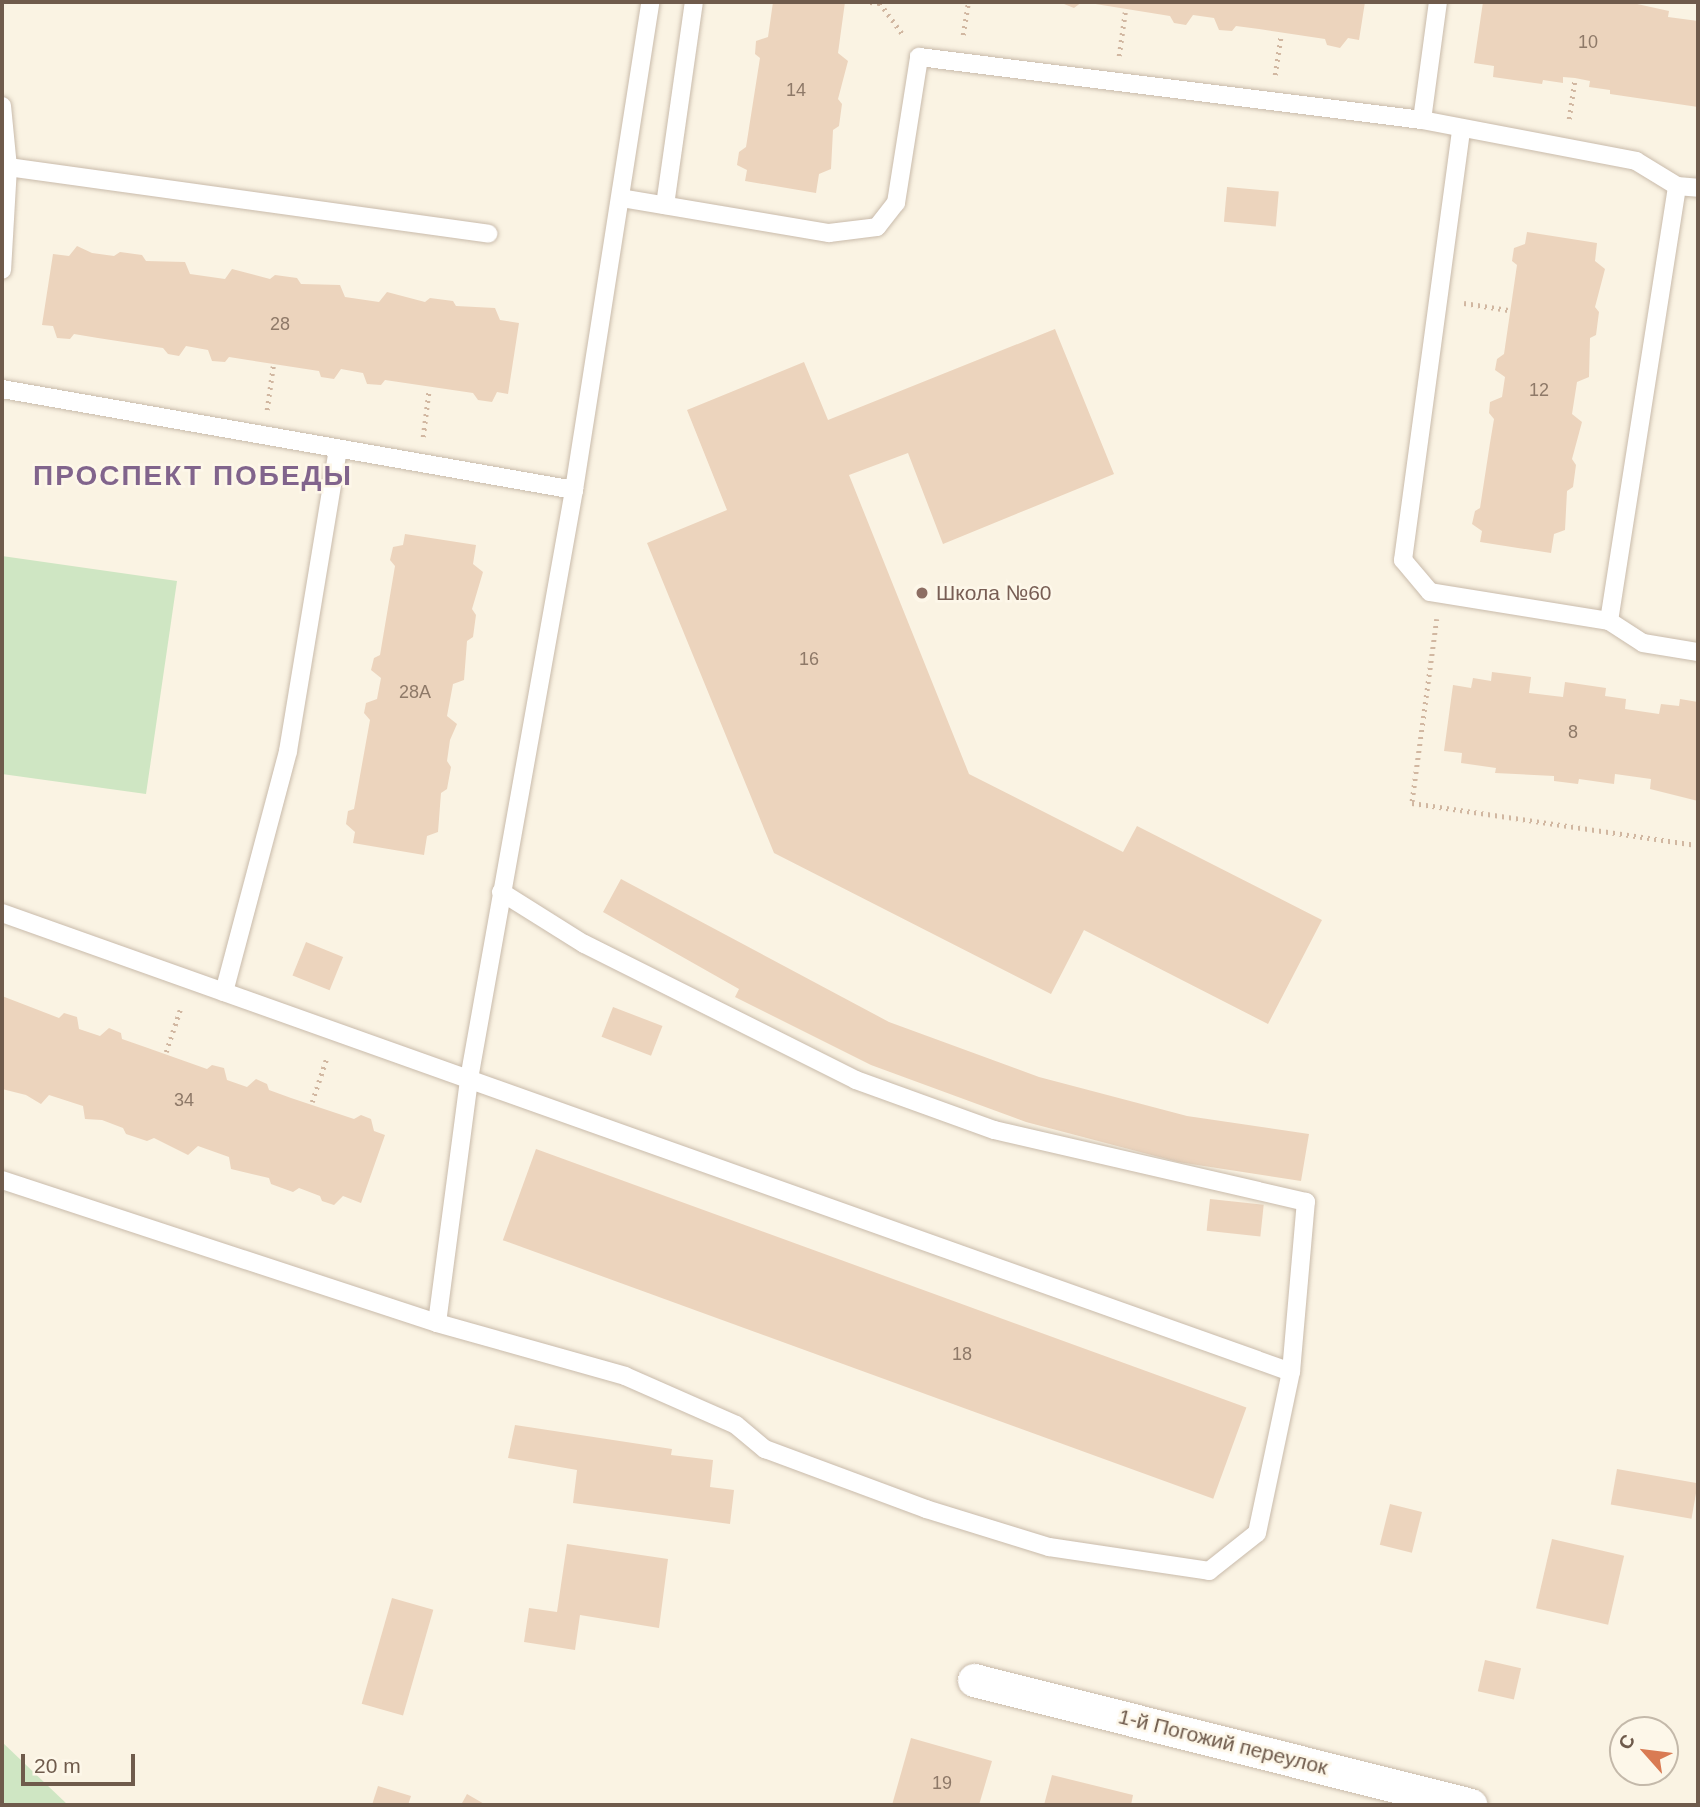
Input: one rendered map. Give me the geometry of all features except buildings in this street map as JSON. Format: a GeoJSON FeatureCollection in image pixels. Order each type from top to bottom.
{"type":"FeatureCollection","features":[{"type":"Feature","properties":{"kind":"street","name":"1-й Погожий переулок"},"geometry":{"type":"LineString","coordinates":[[974,1680],[1471,1805]]}},
{"type":"Feature","properties":{"kind":"lane"},"geometry":{"type":"LineString","coordinates":[[438,1323],[469,1079],[574,490],[650,2]]}},
{"type":"Feature","properties":{"kind":"lane"},"geometry":{"type":"LineString","coordinates":[[665,205],[695,2]]}},
{"type":"Feature","properties":{"kind":"lane"},"geometry":{"type":"LineString","coordinates":[[1422,120],[1438,2]]}},
{"type":"Feature","properties":{"kind":"lane"},"geometry":{"type":"LineString","coordinates":[[621,198],[829,233],[877,227],[896,203],[919,57],[1422,120],[1461,131],[1636,161],[1677,186],[1698,188]]}},
{"type":"Feature","properties":{"kind":"lane"},"geometry":{"type":"LineString","coordinates":[[2,106],[8,167],[2,270]]}},
{"type":"Feature","properties":{"kind":"lane"},"geometry":{"type":"LineString","coordinates":[[1461,131],[1403,560],[1430,592],[1609,621],[1643,643],[1698,652]]}},
{"type":"Feature","properties":{"kind":"lane"},"geometry":{"type":"LineString","coordinates":[[8,167],[488,234]]}},
{"type":"Feature","properties":{"kind":"lane"},"geometry":{"type":"LineString","coordinates":[[1609,621],[1677,186]]}},
{"type":"Feature","properties":{"kind":"lane"},"geometry":{"type":"LineString","coordinates":[[2,389],[574,490]]}},
{"type":"Feature","properties":{"kind":"lane"},"geometry":{"type":"LineString","coordinates":[[224,992],[288,751],[338,449]]}},
{"type":"Feature","properties":{"kind":"lane"},"geometry":{"type":"LineString","coordinates":[[2,1180],[438,1323],[625,1376],[674,1395],[736,1425],[765,1450],[926,1509],[1049,1547],[1209,1571],[1257,1533],[1292,1372],[1306,1202],[994,1130],[856,1080],[584,944],[501,892]]}},
{"type":"Feature","properties":{"kind":"lane"},"geometry":{"type":"LineString","coordinates":[[2,913],[1292,1372]]}},
{"type":"Feature","properties":{"kind":"path"},"geometry":{"type":"LineString","coordinates":[[870,2],[881,3],[919,57]]}},
{"type":"Feature","properties":{"kind":"path"},"geometry":{"type":"LineString","coordinates":[[1115,81],[1125,12]]}},
{"type":"Feature","properties":{"kind":"path"},"geometry":{"type":"LineString","coordinates":[[1271,101],[1281,35]]}},
{"type":"Feature","properties":{"kind":"path"},"geometry":{"type":"LineString","coordinates":[[1565,149],[1575,78]]}},
{"type":"Feature","properties":{"kind":"path"},"geometry":{"type":"LineString","coordinates":[[1439,300],[1508,310]]}},
{"type":"Feature","properties":{"kind":"path"},"geometry":{"type":"LineString","coordinates":[[264,435],[273,366]]}},
{"type":"Feature","properties":{"kind":"path"},"geometry":{"type":"LineString","coordinates":[[419,463],[429,389]]}},
{"type":"Feature","properties":{"kind":"path"},"geometry":{"type":"LineString","coordinates":[[1440,593],[1412,803],[1698,845]]}},
{"type":"Feature","properties":{"kind":"path"},"geometry":{"type":"LineString","coordinates":[[166,1052],[191,980]]}},
{"type":"Feature","properties":{"kind":"path"},"geometry":{"type":"LineString","coordinates":[[312,1102],[336,1031]]}},
{"type":"Feature","properties":{"kind":"green space"},"geometry":{"type":"Polygon","coordinates":[[[2,556],[177,581],[146,794],[2,774],[2,556]]]}},
{"type":"Feature","properties":{"kind":"green space"},"geometry":{"type":"Polygon","coordinates":[[[2,1742],[68,1805],[2,1805],[2,1742]]]}},
{"type":"Feature","properties":{"kind":"place","name":"Школа №60"},"geometry":{"type":"Point","coordinates":[922,593]}},
{"type":"Feature","properties":{"kind":"district","name":"ПРОСПЕКТ ПОБЕДЫ"},"geometry":{"type":"Point","coordinates":[193,476]}}]}
